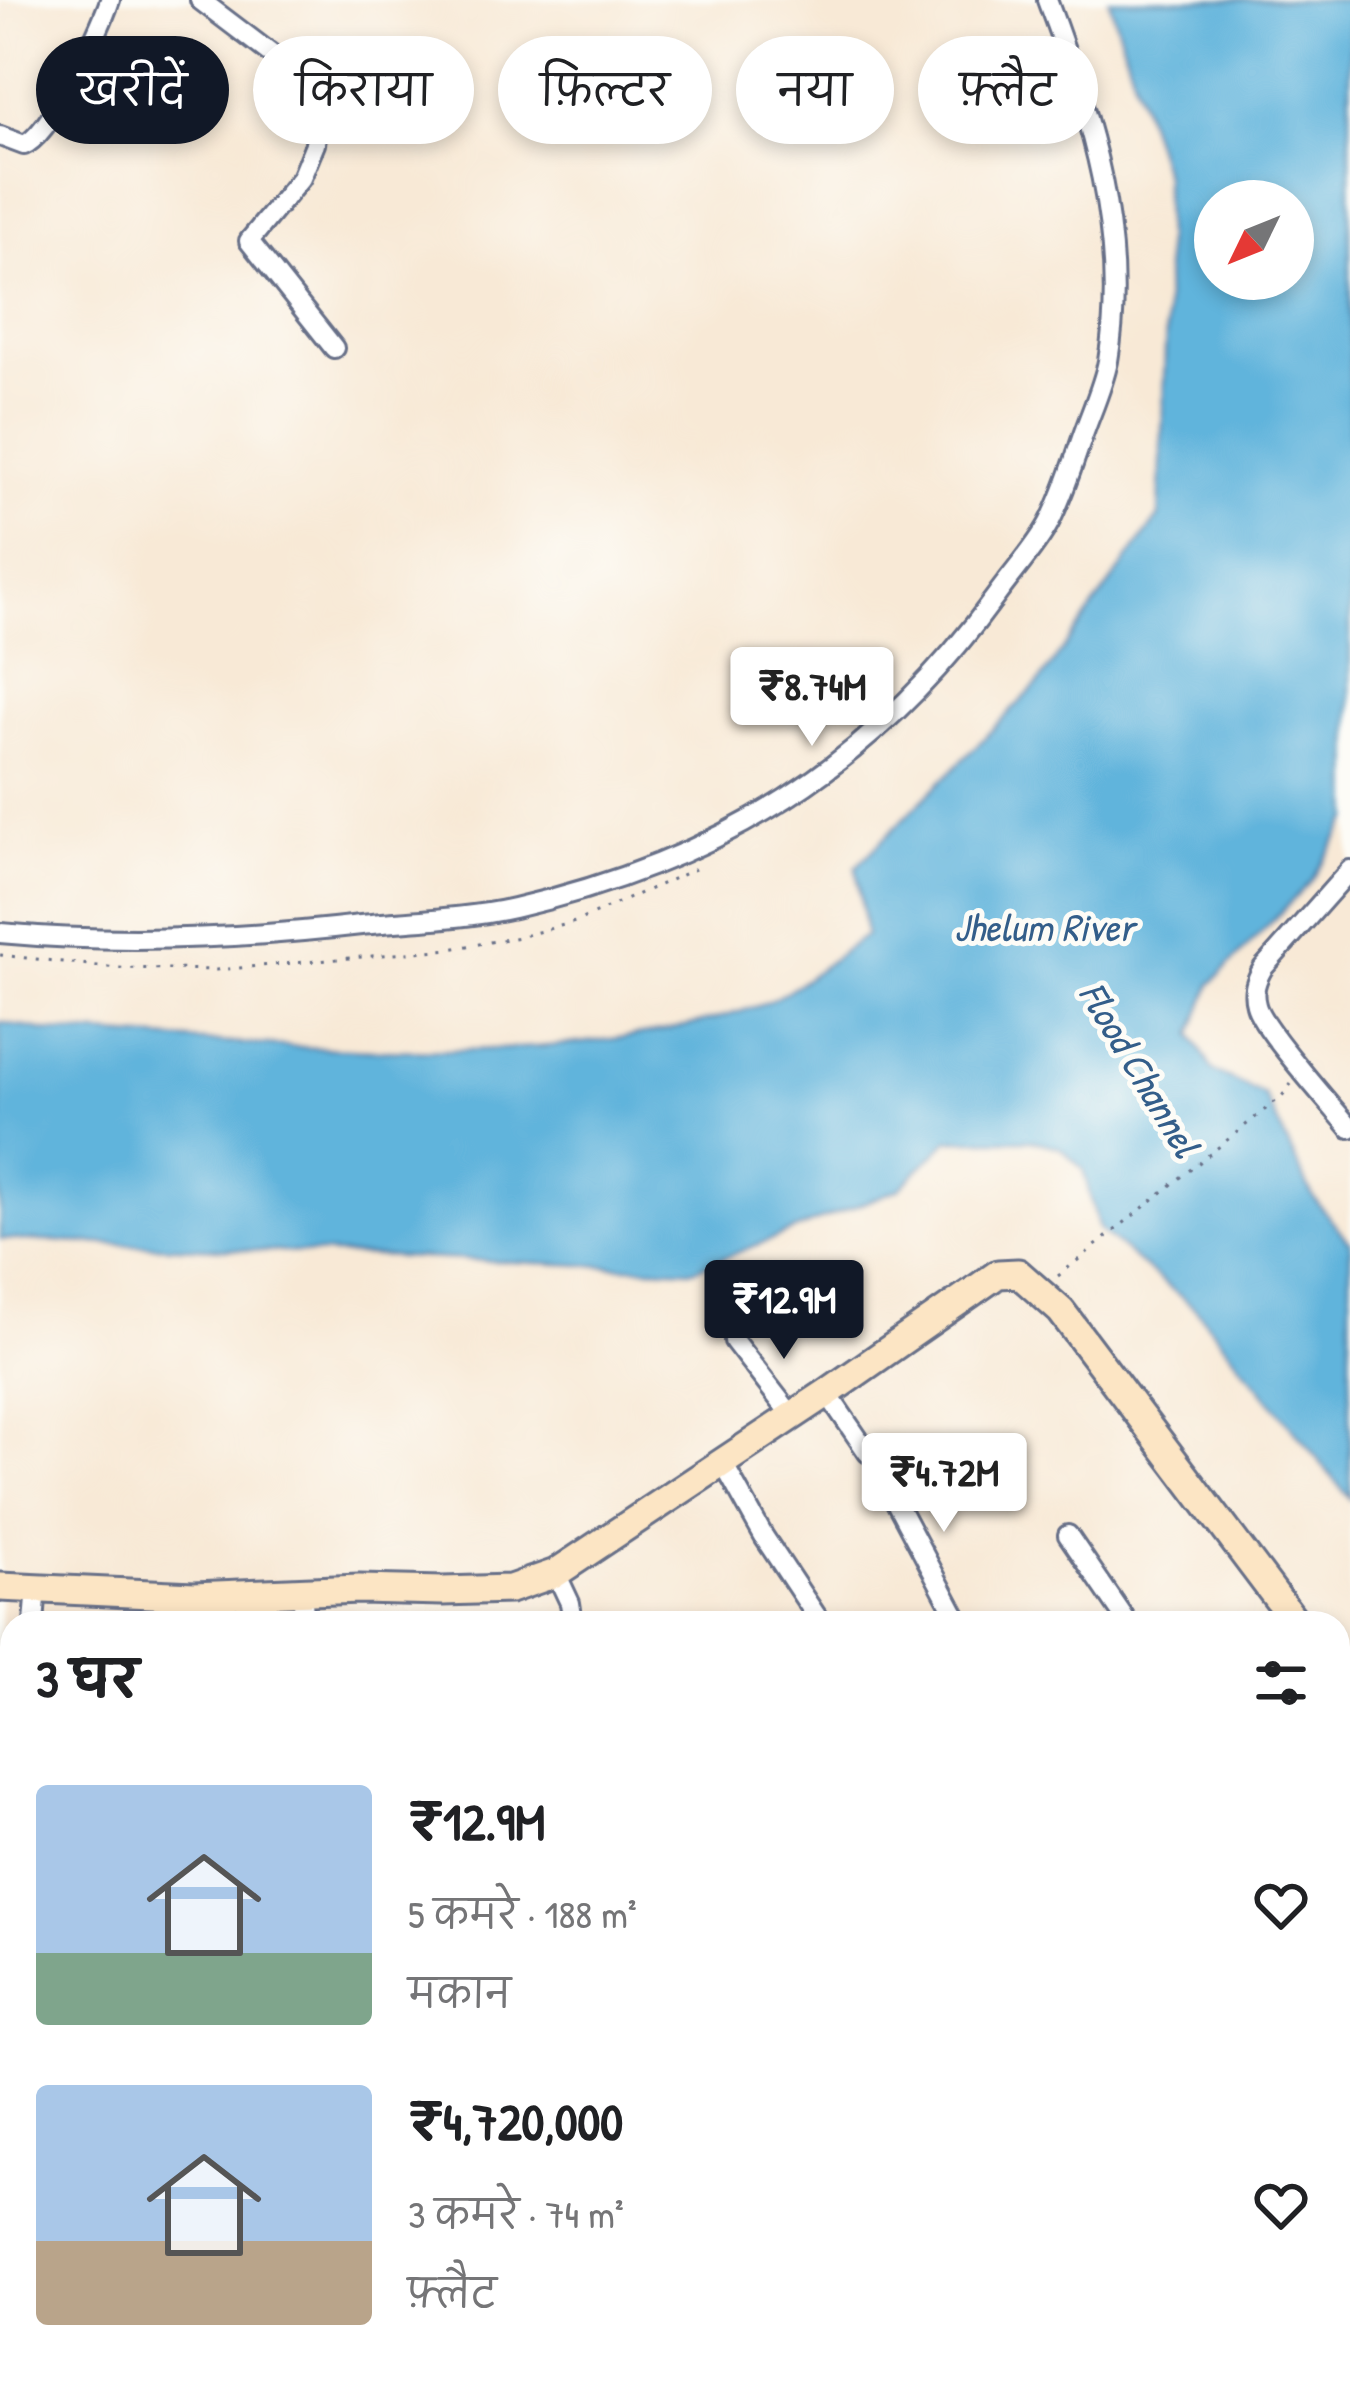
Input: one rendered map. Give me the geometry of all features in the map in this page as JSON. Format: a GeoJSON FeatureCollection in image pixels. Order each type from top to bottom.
{"type":"FeatureCollection","features":[{"type":"Feature","properties":{"kind":"main road"},"geometry":{"type":"LineString","coordinates":[[0,1587],[194,1596],[510,1589],[556,1573],[998,1274],[1018,1274],[1061,1312],[1287,1611]]}},
{"type":"Feature","properties":{"kind":"street"},"geometry":{"type":"LineString","coordinates":[[0,136],[24,145],[38,137],[85,58],[110,0]]}},
{"type":"Feature","properties":{"kind":"street"},"geometry":{"type":"LineString","coordinates":[[200,0],[321,96],[315,145],[301,178],[249,241],[334,348]]}},
{"type":"Feature","properties":{"kind":"street"},"geometry":{"type":"LineString","coordinates":[[0,933],[61,939],[258,937],[511,909],[623,877],[710,843],[766,813],[847,758],[917,692],[984,613],[1047,526],[1107,367],[1115,276],[1109,219],[1095,147],[1047,0]]}},
{"type":"Feature","properties":{"kind":"street"},"geometry":{"type":"LineString","coordinates":[[1350,870],[1285,941],[1254,985],[1262,1020],[1350,1128]]}},
{"type":"Feature","properties":{"kind":"street"},"geometry":{"type":"LineString","coordinates":[[734,1341],[792,1416]]}},
{"type":"Feature","properties":{"kind":"street"},"geometry":{"type":"LineString","coordinates":[[827,1393],[868,1453]]}},
{"type":"Feature","properties":{"kind":"street"},"geometry":{"type":"LineString","coordinates":[[723,1462],[764,1537],[813,1611]]}},
{"type":"Feature","properties":{"kind":"street"},"geometry":{"type":"LineString","coordinates":[[880,1472],[954,1611]]}},
{"type":"Feature","properties":{"kind":"street"},"geometry":{"type":"LineString","coordinates":[[1068,1535],[1121,1611]]}},
{"type":"Feature","properties":{"kind":"street"},"geometry":{"type":"LineString","coordinates":[[556,1573],[571,1611]]}},
{"type":"Feature","properties":{"kind":"street"},"geometry":{"type":"LineString","coordinates":[[35,1611],[37,1587]]}},
{"type":"Feature","properties":{"kind":"street"},"geometry":{"type":"LineString","coordinates":[[302,1593],[304,1611]]}},
{"type":"Feature","properties":{"kind":"path"},"geometry":{"type":"LineString","coordinates":[[0,955],[116,968],[216,970],[450,949],[575,922],[714,860]]}},
{"type":"Feature","properties":{"kind":"path"},"geometry":{"type":"LineString","coordinates":[[1066,1270],[1282,1096]]}},
{"type":"Feature","properties":{"kind":"water","name":"Jhelum River"},"geometry":{"type":"Polygon","coordinates":[[[1109,0],[1350,0],[1350,818],[1312,880],[1211,984],[1192,1035],[1213,1071],[1264,1095],[1313,1197],[1350,1243],[1350,1499],[1196,1309],[1099,1230],[1083,1169],[1059,1147],[1031,1140],[949,1140],[899,1189],[693,1270],[0,1239],[0,1022],[46,1031],[314,1048],[497,1049],[587,1042],[674,1029],[758,1006],[866,935],[856,867],[1038,684],[1159,516],[1166,326],[1164,175],[1109,0]]]}},
{"type":"Feature","properties":{"kind":"water label","name":"Flood Channel"},"geometry":{"type":"Point","coordinates":[1140,1069]}}]}
